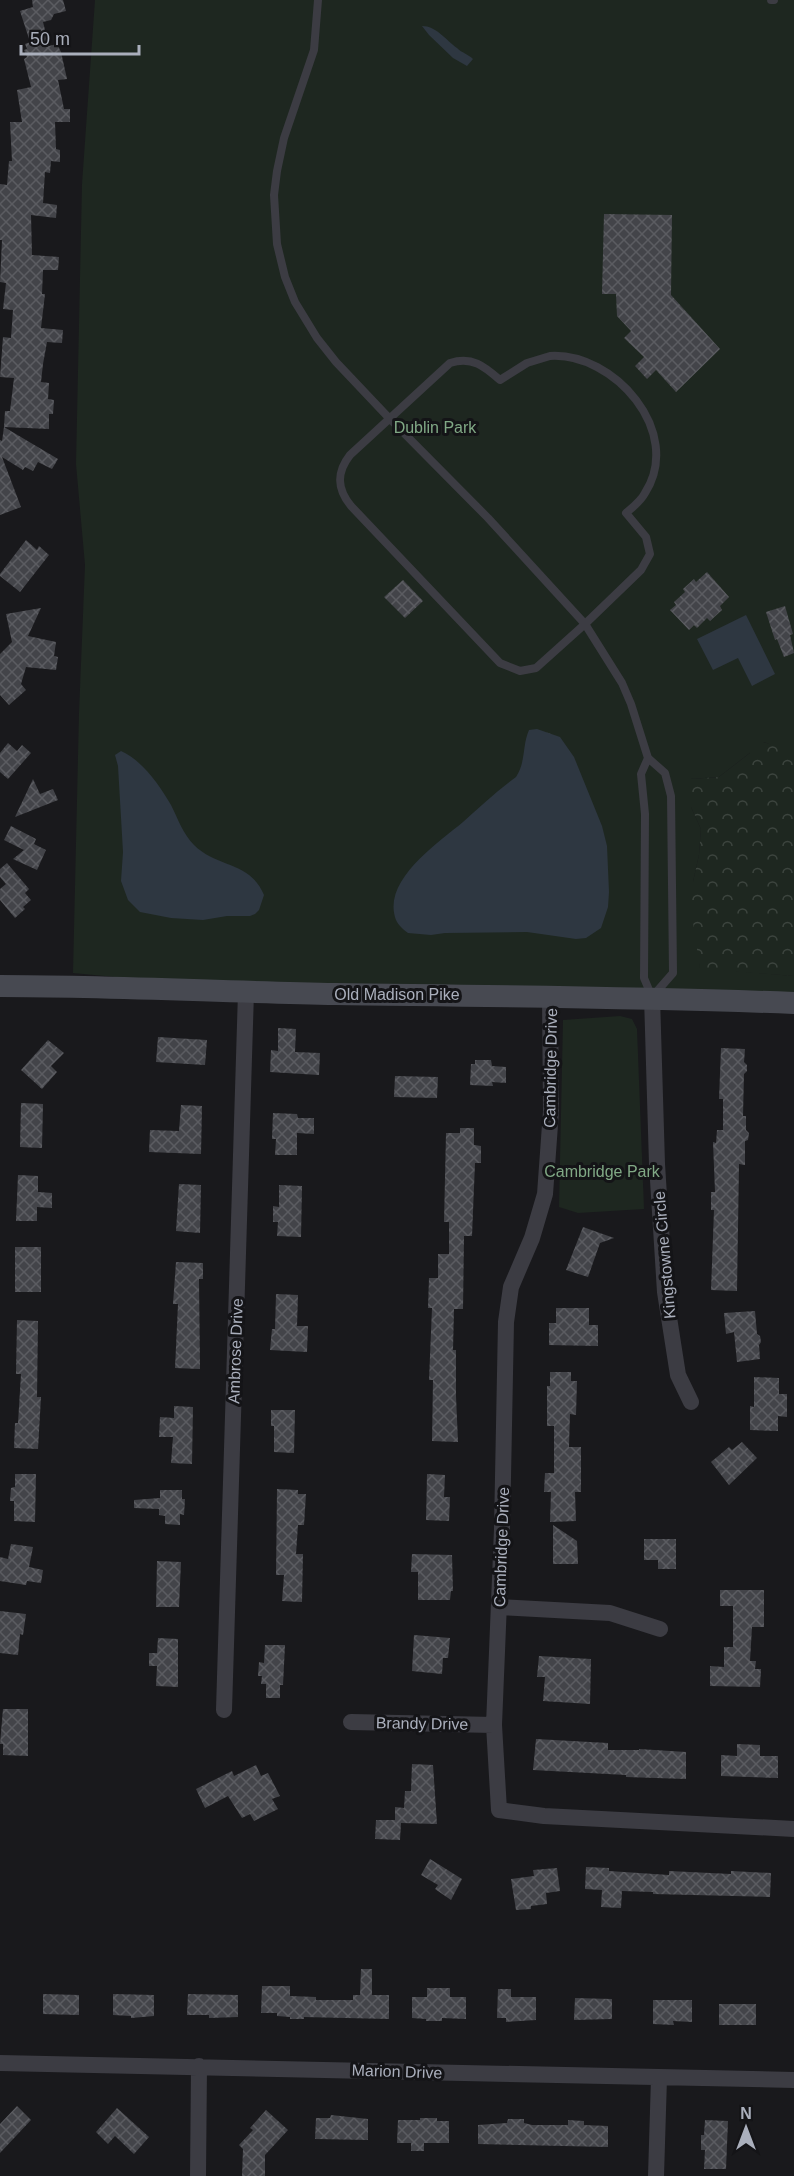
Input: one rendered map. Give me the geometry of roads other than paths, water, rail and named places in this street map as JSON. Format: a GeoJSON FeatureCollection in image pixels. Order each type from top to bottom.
{"type":"FeatureCollection","features":[{"type":"Feature","properties":{"kind":"main road","name":"Old Madison Pike"},"geometry":{"type":"LineString","coordinates":[[0,986],[75,986],[246,992],[652,997],[794,1003]]}},
{"type":"Feature","properties":{"kind":"street","name":"Ambrose Drive"},"geometry":{"type":"LineString","coordinates":[[224,1710],[246,992]]}},
{"type":"Feature","properties":{"kind":"street","name":"Cambridge Drive"},"geometry":{"type":"LineString","coordinates":[[550,996],[550,1111],[545,1194],[532,1238],[511,1287],[506,1322],[500,1608],[494,1725],[499,1810],[544,1816],[794,1829]]}},
{"type":"Feature","properties":{"kind":"street","name":"Kingstowne Circle"},"geometry":{"type":"LineString","coordinates":[[652,997],[656,1140],[665,1292],[678,1375],[691,1402]]}},
{"type":"Feature","properties":{"kind":"street"},"geometry":{"type":"LineString","coordinates":[[500,1608],[610,1613],[660,1629]]}},
{"type":"Feature","properties":{"kind":"street","name":"Brandy Drive"},"geometry":{"type":"LineString","coordinates":[[351,1722],[494,1725]]}},
{"type":"Feature","properties":{"kind":"street","name":"Marion Drive"},"geometry":{"type":"LineString","coordinates":[[0,2062],[794,2080]]}},
{"type":"Feature","properties":{"kind":"street"},"geometry":{"type":"LineString","coordinates":[[198,2176],[199,2066]]}},
{"type":"Feature","properties":{"kind":"street"},"geometry":{"type":"LineString","coordinates":[[656,2176],[659,2078]]}},
{"type":"Feature","properties":{"kind":"lane"},"geometry":{"type":"LineString","coordinates":[[318,0],[314,50],[284,138],[277,171],[274,209],[277,244],[290,289],[309,326],[336,362],[488,518],[585,624],[622,683],[648,758],[665,773],[672,808],[673,974],[652,997],[644,978],[645,814],[641,774],[648,758]]}},
{"type":"Feature","properties":{"kind":"lane"},"geometry":{"type":"LineString","coordinates":[[567,356],[604,370],[636,399],[647,417],[651,427],[655,458],[653,476],[646,493],[626,513],[646,537],[650,554],[641,570],[585,624],[536,668],[520,671],[500,663],[351,506],[340,491],[340,471],[346,460],[444,366],[463,360],[480,363],[500,380],[533,360],[567,356]]}},
{"type":"Feature","properties":{"kind":"park label","name":"Dublin Park"},"geometry":{"type":"Point","coordinates":[435,427]}},
{"type":"Feature","properties":{"kind":"park label","name":"Cambridge Park"},"geometry":{"type":"Point","coordinates":[602,1171]}}]}
